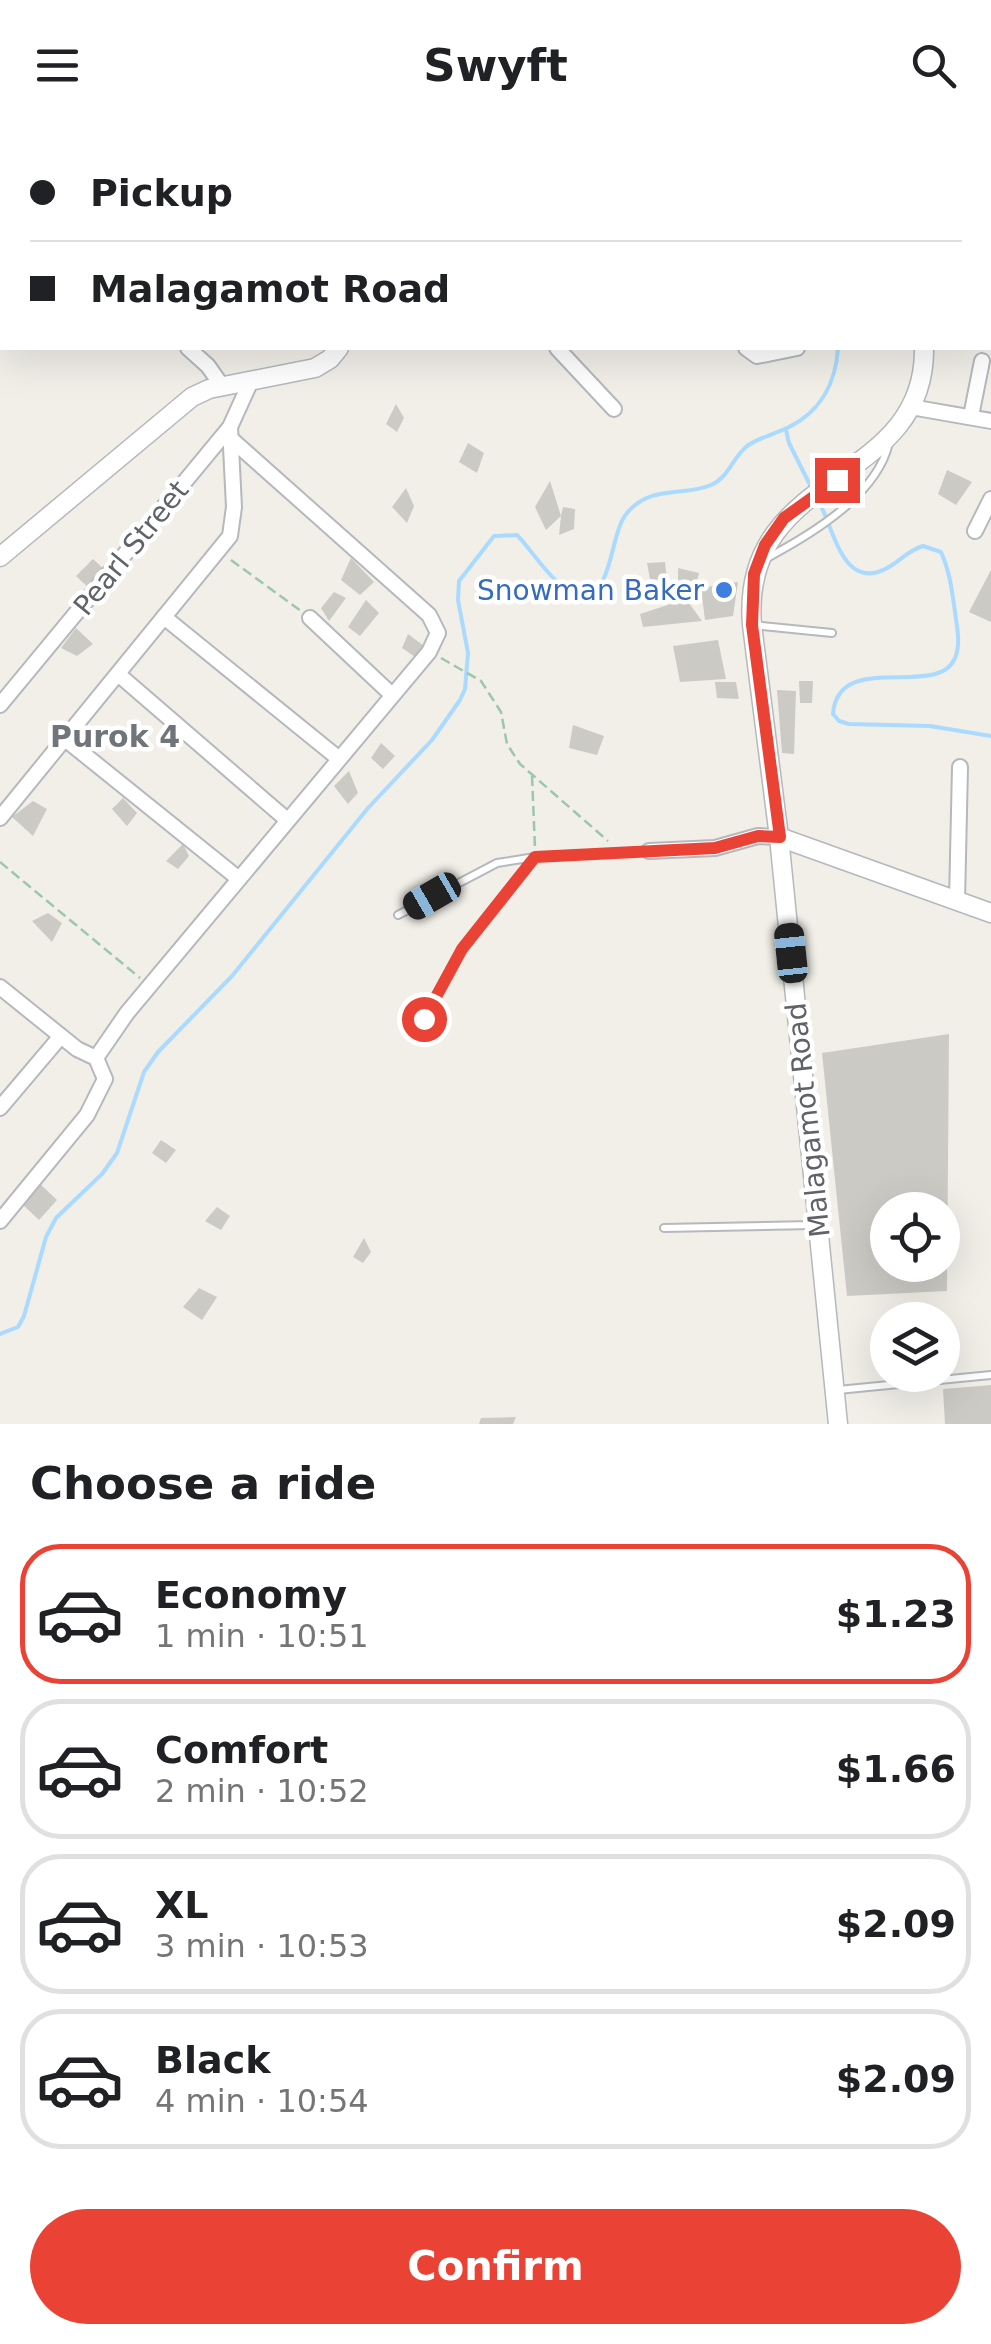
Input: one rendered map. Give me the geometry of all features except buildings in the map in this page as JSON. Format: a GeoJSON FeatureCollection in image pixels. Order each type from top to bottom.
{"type":"FeatureCollection","features":[{"type":"Feature","properties":{"kind":"street"},"geometry":{"type":"LineString","coordinates":[[190,350],[222,386]]}},
{"type":"Feature","properties":{"kind":"street"},"geometry":{"type":"LineString","coordinates":[[0,557],[192,398],[222,386],[315,368],[330,360],[338,350]]}},
{"type":"Feature","properties":{"kind":"street"},"geometry":{"type":"LineString","coordinates":[[559,350],[614,408]]}},
{"type":"Feature","properties":{"kind":"street"},"geometry":{"type":"LineString","coordinates":[[748,350],[756,356],[787,350]]}},
{"type":"Feature","properties":{"kind":"street","name":"Malagamot Road"},"geometry":{"type":"LineString","coordinates":[[838,1424],[780,837],[751,592],[757,563],[773,531],[891,433],[911,407],[922,378],[924,350]]}},
{"type":"Feature","properties":{"kind":"street"},"geometry":{"type":"LineString","coordinates":[[970,416],[982,361]]}},
{"type":"Feature","properties":{"kind":"street","name":"Pearl Street"},"geometry":{"type":"LineString","coordinates":[[0,705],[230,432],[250,383]]}},
{"type":"Feature","properties":{"kind":"street"},"geometry":{"type":"LineString","coordinates":[[911,407],[991,421]]}},
{"type":"Feature","properties":{"kind":"street"},"geometry":{"type":"LineString","coordinates":[[0,818],[218,550],[234,524],[230,432]]}},
{"type":"Feature","properties":{"kind":"street"},"geometry":{"type":"LineString","coordinates":[[96,1058],[126,1013],[428,652],[438,633],[433,619],[230,432]]}},
{"type":"Feature","properties":{"kind":"street"},"geometry":{"type":"LineString","coordinates":[[975,530],[991,499]]}},
{"type":"Feature","properties":{"kind":"street"},"geometry":{"type":"LineString","coordinates":[[164,617],[338,758]]}},
{"type":"Feature","properties":{"kind":"street"},"geometry":{"type":"LineString","coordinates":[[310,618],[392,695]]}},
{"type":"Feature","properties":{"kind":"street"},"geometry":{"type":"LineString","coordinates":[[118,674],[286,819]]}},
{"type":"Feature","properties":{"kind":"street"},"geometry":{"type":"LineString","coordinates":[[65,738],[238,879]]}},
{"type":"Feature","properties":{"kind":"street"},"geometry":{"type":"LineString","coordinates":[[958,901],[960,767]]}},
{"type":"Feature","properties":{"kind":"street"},"geometry":{"type":"LineString","coordinates":[[649,851],[715,848],[758,836],[780,837],[991,913]]}},
{"type":"Feature","properties":{"kind":"street"},"geometry":{"type":"LineString","coordinates":[[0,1220],[98,1098],[105,1078],[96,1058],[2,992]]}},
{"type":"Feature","properties":{"kind":"street"},"geometry":{"type":"LineString","coordinates":[[0,1108],[61,1036]]}},
{"type":"Feature","properties":{"kind":"lane"},"geometry":{"type":"LineString","coordinates":[[757,563],[851,500],[882,464],[891,433]]}},
{"type":"Feature","properties":{"kind":"lane"},"geometry":{"type":"LineString","coordinates":[[752,625],[832,633]]}},
{"type":"Feature","properties":{"kind":"lane"},"geometry":{"type":"LineString","coordinates":[[398,915],[482,869],[535,857],[649,851]]}},
{"type":"Feature","properties":{"kind":"lane"},"geometry":{"type":"LineString","coordinates":[[424,1019],[462,949],[535,857]]}},
{"type":"Feature","properties":{"kind":"lane"},"geometry":{"type":"LineString","coordinates":[[664,1228],[818,1225]]}},
{"type":"Feature","properties":{"kind":"lane"},"geometry":{"type":"LineString","coordinates":[[834,1390],[991,1376]]}},
{"type":"Feature","properties":{"kind":"path"},"geometry":{"type":"LineString","coordinates":[[218,550],[310,618]]}},
{"type":"Feature","properties":{"kind":"path"},"geometry":{"type":"LineString","coordinates":[[428,652],[482,681],[501,712],[512,754],[620,852]]}},
{"type":"Feature","properties":{"kind":"path"},"geometry":{"type":"LineString","coordinates":[[532,775],[535,857]]}},
{"type":"Feature","properties":{"kind":"path"},"geometry":{"type":"LineString","coordinates":[[0,862],[122,966],[155,983]]}},
{"type":"Feature","properties":{"kind":"waterway"},"geometry":{"type":"LineString","coordinates":[[0,1334],[18,1327],[24,1316],[46,1237],[56,1218],[102,1174],[117,1153],[144,1072],[158,1052],[232,976],[368,808],[432,740],[460,700],[465,689],[468,653],[458,600],[459,581],[494,536],[517,535],[565,588],[583,594],[593,591],[606,574],[621,523],[636,504],[657,495],[711,485],[747,446],[810,413],[830,384],[838,350]]}},
{"type":"Feature","properties":{"kind":"waterway"},"geometry":{"type":"LineString","coordinates":[[786,430],[812,489]]}},
{"type":"Feature","properties":{"kind":"waterway"},"geometry":{"type":"LineString","coordinates":[[819,502],[842,555],[861,572],[873,573],[889,567],[923,546],[941,552],[958,635],[955,658],[945,670],[852,684],[839,695],[833,714],[849,724],[930,726],[991,736]]}},
{"type":"Feature","properties":{"kind":"place","name":"Snowman Baker"},"geometry":{"type":"Point","coordinates":[724,590]}},
{"type":"Feature","properties":{"kind":"district","name":"Purok 4"},"geometry":{"type":"Point","coordinates":[115,736]}},
{"type":"Feature","properties":{"kind":"route"},"geometry":{"type":"LineString","coordinates":[[424,1019],[462,949],[535,857],[715,848],[758,836],[780,837],[751,592],[757,563],[773,531],[795,509],[837,480]]}}]}
